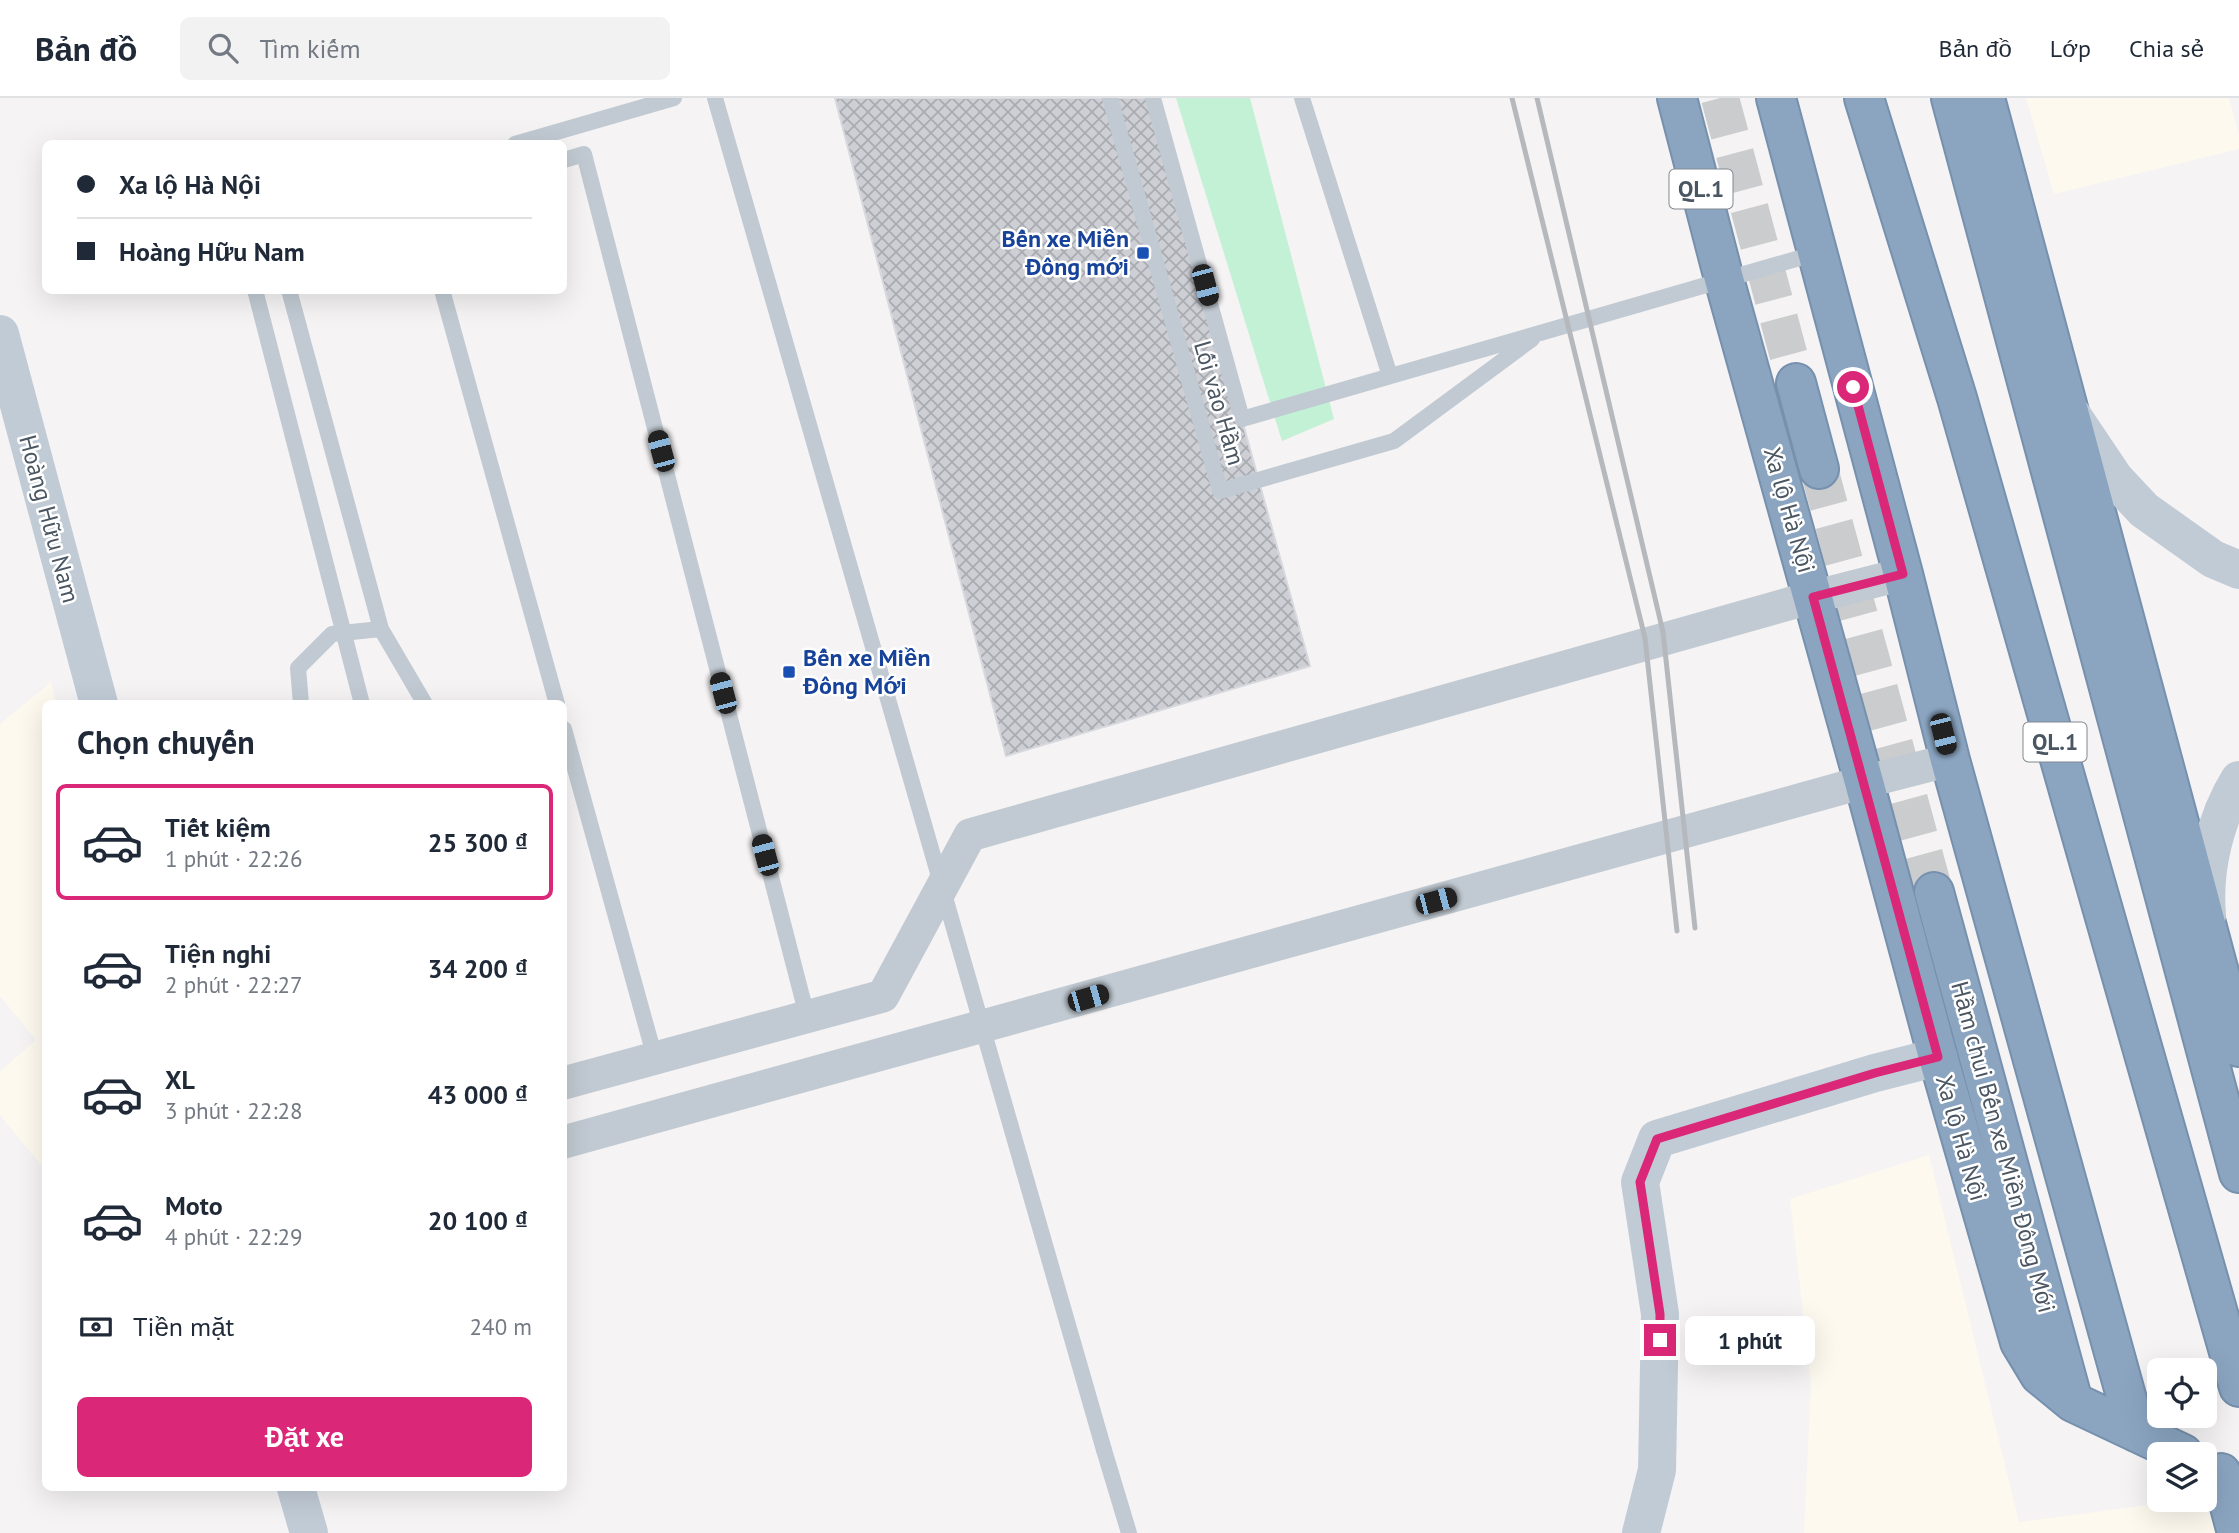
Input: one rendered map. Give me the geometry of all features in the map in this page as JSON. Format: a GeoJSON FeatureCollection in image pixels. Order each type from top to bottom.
{"type":"FeatureCollection","features":[{"type":"Feature","properties":{"kind":"highway","name":"Xa lộ Hà Nội"},"geometry":{"type":"LineString","coordinates":[[1677,98],[1724,279],[1938,1057],[2020,1342],[2040,1375],[2073,1402],[2157,1442]]}},
{"type":"Feature","properties":{"kind":"highway"},"geometry":{"type":"LineString","coordinates":[[1776,98],[1950,760],[2136,1432]]}},
{"type":"Feature","properties":{"kind":"highway","name":"QL.1"},"geometry":{"type":"LineString","coordinates":[[1864,98],[1957,398],[2239,1387]]}},
{"type":"Feature","properties":{"kind":"highway","name":"QL.1"},"geometry":{"type":"LineString","coordinates":[[1951,98],[2030,385],[2209,935],[2239,1047]]}},
{"type":"Feature","properties":{"kind":"highway","name":"QL.1"},"geometry":{"type":"LineString","coordinates":[[1985,98],[2068,409],[2117,656],[2239,1173]]}},
{"type":"Feature","properties":{"kind":"highway"},"geometry":{"type":"LineString","coordinates":[[1796,383],[1819,469]]}},
{"type":"Feature","properties":{"kind":"highway","name":"Hầm chui Bến xe Miền Đông Mới"},"geometry":{"type":"LineString","coordinates":[[1934,892],[2073,1402]]}},
{"type":"Feature","properties":{"kind":"highway"},"geometry":{"type":"LineString","coordinates":[[2222,1469],[2237,1533]]}},
{"type":"Feature","properties":{"kind":"main road","name":"Hoàng Hữu Nam"},"geometry":{"type":"LineString","coordinates":[[0,334],[98,700]]}},
{"type":"Feature","properties":{"kind":"main road"},"geometry":{"type":"LineString","coordinates":[[2068,409],[2115,479],[2144,510],[2213,559],[2239,570]]}},
{"type":"Feature","properties":{"kind":"main road"},"geometry":{"type":"LineString","coordinates":[[2209,935],[2206,901],[2214,835],[2225,803],[2239,780]]}},
{"type":"Feature","properties":{"kind":"main road"},"geometry":{"type":"LineString","coordinates":[[1641,1533],[1657,1469],[1660,1314],[1640,1182],[1657,1139],[1875,1073],[1938,1057]]}},
{"type":"Feature","properties":{"kind":"main road"},"geometry":{"type":"LineString","coordinates":[[297,1491],[309,1533]]}},
{"type":"Feature","properties":{"kind":"main road"},"geometry":{"type":"LineString","coordinates":[[325,1491],[336,1533]]}},
{"type":"Feature","properties":{"kind":"street"},"geometry":{"type":"LineString","coordinates":[[567,1082],[883,996],[970,835],[1903,574]]}},
{"type":"Feature","properties":{"kind":"street"},"geometry":{"type":"LineString","coordinates":[[567,1141],[1950,760]]}},
{"type":"Feature","properties":{"kind":"lane"},"geometry":{"type":"LineString","coordinates":[[529,140],[674,98]]}},
{"type":"Feature","properties":{"kind":"lane"},"geometry":{"type":"LineString","coordinates":[[715,98],[1129,1533]]}},
{"type":"Feature","properties":{"kind":"lane","name":"Lối vào Hầm"},"geometry":{"type":"LineString","coordinates":[[1110,98],[1220,491],[1394,441],[1541,332]]}},
{"type":"Feature","properties":{"kind":"lane"},"geometry":{"type":"LineString","coordinates":[[1153,98],[1242,419],[1817,253]]}},
{"type":"Feature","properties":{"kind":"lane"},"geometry":{"type":"LineString","coordinates":[[1302,98],[1390,376]]}},
{"type":"Feature","properties":{"kind":"lane"},"geometry":{"type":"LineString","coordinates":[[567,159],[584,155],[807,1016]]}},
{"type":"Feature","properties":{"kind":"lane"},"geometry":{"type":"LineString","coordinates":[[257,294],[361,700]]}},
{"type":"Feature","properties":{"kind":"lane"},"geometry":{"type":"LineString","coordinates":[[290,294],[381,629],[423,700]]}},
{"type":"Feature","properties":{"kind":"lane"},"geometry":{"type":"LineString","coordinates":[[443,294],[555,700]]}},
{"type":"Feature","properties":{"kind":"lane"},"geometry":{"type":"LineString","coordinates":[[301,700],[298,668],[332,634],[381,629]]}},
{"type":"Feature","properties":{"kind":"lane"},"geometry":{"type":"LineString","coordinates":[[567,740],[654,1058]]}},
{"type":"Feature","properties":{"kind":"shaded area"},"geometry":{"type":"Polygon","coordinates":[[[2026,98],[2229,98],[2239,134],[2239,149],[2054,194],[2026,98]]]}},
{"type":"Feature","properties":{"kind":"shaded area"},"geometry":{"type":"Polygon","coordinates":[[[51,682],[55,700],[42,700],[42,1166],[0,1115],[0,1071],[36,1040],[0,996],[0,724],[51,682]]]}},
{"type":"Feature","properties":{"kind":"shaded area"},"geometry":{"type":"Polygon","coordinates":[[[1929,1155],[2019,1522],[2147,1505],[2147,1512],[2217,1512],[2222,1533],[1804,1533],[1811,1384],[1790,1199],[1929,1155]]]}},
{"type":"Feature","properties":{"kind":"green space"},"geometry":{"type":"Polygon","coordinates":[[[1176,98],[1250,98],[1334,419],[1282,441],[1176,98]]]}},
{"type":"Feature","properties":{"kind":"building"},"geometry":{"type":"Polygon","coordinates":[[[835,98],[1153,98],[1310,666],[1006,756],[835,98]]]}},
{"type":"Feature","properties":{"kind":"tunnel"},"geometry":{"type":"LineString","coordinates":[[1720,98],[1796,383]]}},
{"type":"Feature","properties":{"kind":"tunnel"},"geometry":{"type":"LineString","coordinates":[[1819,469],[1934,892]]}},
{"type":"Feature","properties":{"kind":"railway"},"geometry":{"type":"LineString","coordinates":[[1512,98],[1645,638],[1677,931]]}},
{"type":"Feature","properties":{"kind":"railway"},"geometry":{"type":"LineString","coordinates":[[1537,98],[1663,632],[1695,928]]}},
{"type":"Feature","properties":{"kind":"place","name":"Bến xe Miền Đông mới"},"geometry":{"type":"Point","coordinates":[1143,253]}},
{"type":"Feature","properties":{"kind":"place","name":"Bến xe Miền Đông Mới"},"geometry":{"type":"Point","coordinates":[789,672]}},
{"type":"Feature","properties":{"kind":"route"},"geometry":{"type":"LineString","coordinates":[[1660,1340],[1660,1314],[1640,1182],[1657,1139],[1875,1073],[1938,1057],[1813,597],[1903,574],[1853,387]]}}]}
